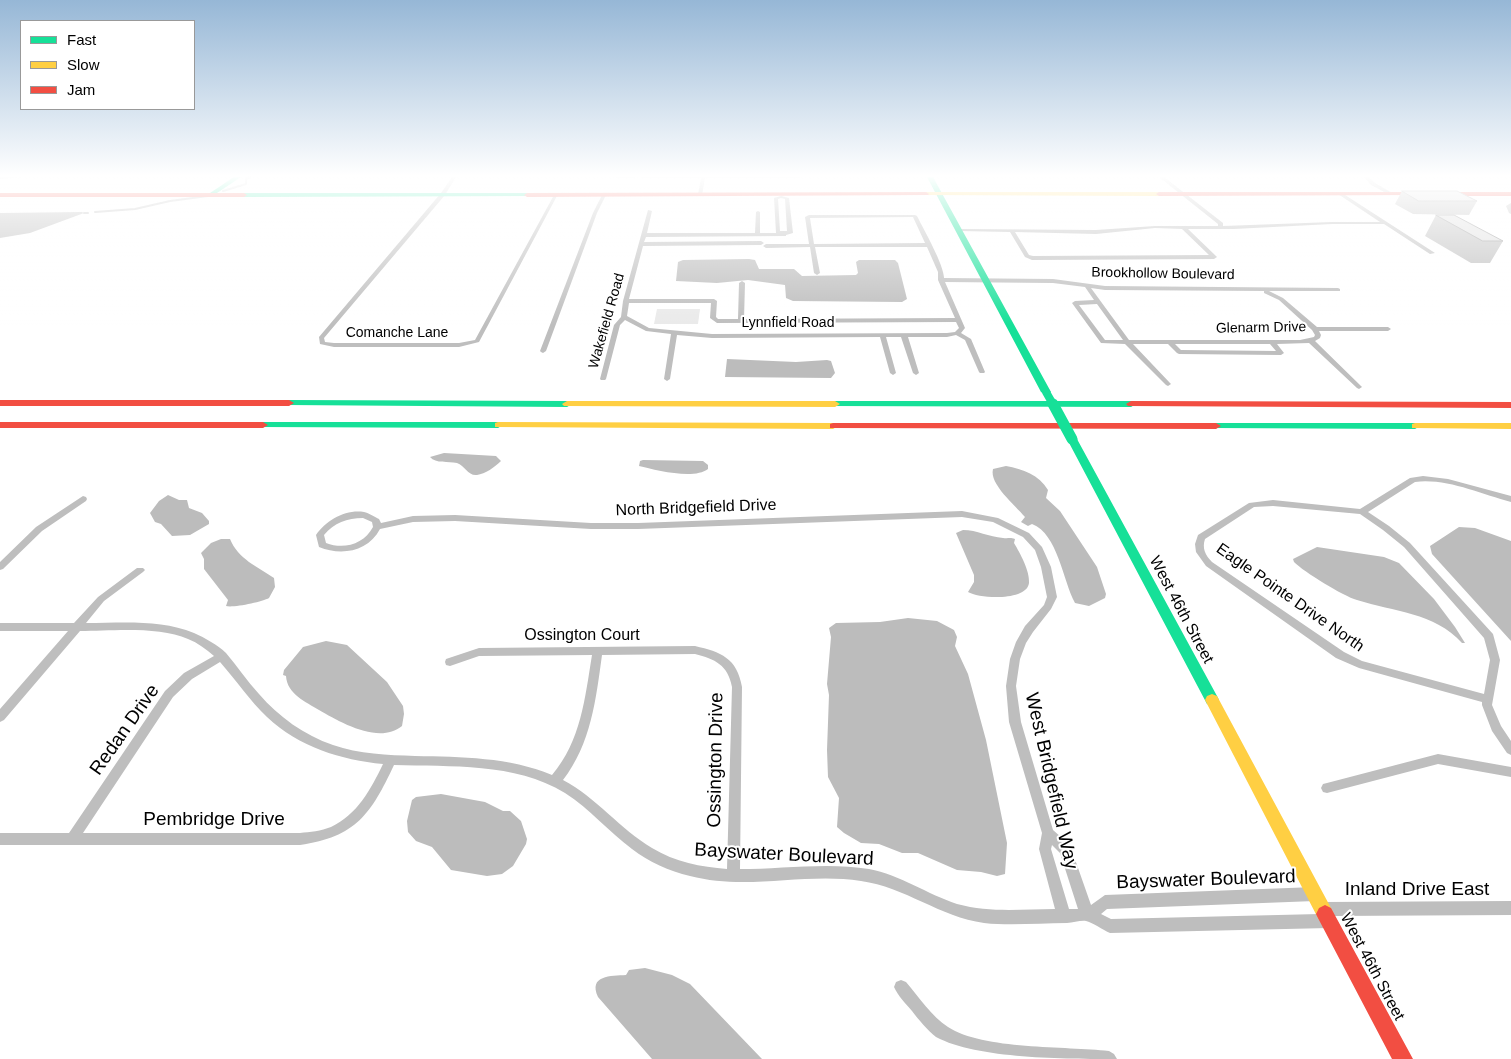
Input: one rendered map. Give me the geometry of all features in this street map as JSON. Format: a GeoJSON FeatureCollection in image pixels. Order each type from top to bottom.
{"type":"FeatureCollection","features":[{"type":"Feature","properties":{"kind":"main road","name":"West 46th Street"},"geometry":{"type":"LineString","coordinates":[[958,226],[1403,1059]]}},
{"type":"Feature","properties":{"kind":"main road"},"geometry":{"type":"LineString","coordinates":[[0,404],[1511,405]]}},
{"type":"Feature","properties":{"kind":"main road"},"geometry":{"type":"LineString","coordinates":[[0,425],[1511,426]]}},
{"type":"Feature","properties":{"kind":"street","name":"Comanche Lane"},"geometry":{"type":"LineString","coordinates":[[416,226],[321,338],[321,342],[334,345],[459,345],[473,343],[479,338],[539,226]]}},
{"type":"Feature","properties":{"kind":"street"},"geometry":{"type":"LineString","coordinates":[[543,350],[590,226]]}},
{"type":"Feature","properties":{"kind":"street","name":"Wakefield Road"},"geometry":{"type":"LineString","coordinates":[[603,379],[617,325],[624,317],[626,301],[646,226]]}},
{"type":"Feature","properties":{"kind":"street"},"geometry":{"type":"LineString","coordinates":[[758,226],[758,235]]}},
{"type":"Feature","properties":{"kind":"street"},"geometry":{"type":"LineString","coordinates":[[778,226],[778,233],[784,235]]}},
{"type":"Feature","properties":{"kind":"street"},"geometry":{"type":"LineString","coordinates":[[644,235],[784,235],[790,233],[789,226]]}},
{"type":"Feature","properties":{"kind":"street"},"geometry":{"type":"LineString","coordinates":[[809,226],[817,273]]}},
{"type":"Feature","properties":{"kind":"street"},"geometry":{"type":"LineString","coordinates":[[920,226],[941,272],[941,280],[962,328],[957,334],[968,340],[982,372]]}},
{"type":"Feature","properties":{"kind":"street"},"geometry":{"type":"LineString","coordinates":[[960,230],[1096,232],[1183,227],[1244,226]]}},
{"type":"Feature","properties":{"kind":"street"},"geometry":{"type":"LineString","coordinates":[[1390,226],[1432,253]]}},
{"type":"Feature","properties":{"kind":"street"},"geometry":{"type":"LineString","coordinates":[[1011,230],[1027,256],[1032,258],[1214,257],[1183,227]]}},
{"type":"Feature","properties":{"kind":"street"},"geometry":{"type":"LineString","coordinates":[[736,243],[737,235]]}},
{"type":"Feature","properties":{"kind":"street"},"geometry":{"type":"LineString","coordinates":[[784,235],[785,246]]}},
{"type":"Feature","properties":{"kind":"street"},"geometry":{"type":"LineString","coordinates":[[641,244],[929,245]]}},
{"type":"Feature","properties":{"kind":"street","name":"Brookhollow Boulevard"},"geometry":{"type":"LineString","coordinates":[[941,280],[1053,281],[1104,288],[1338,290]]}},
{"type":"Feature","properties":{"kind":"street"},"geometry":{"type":"LineString","coordinates":[[741,321],[742,283]]}},
{"type":"Feature","properties":{"kind":"street"},"geometry":{"type":"LineString","coordinates":[[1087,286],[1128,343],[1168,384]]}},
{"type":"Feature","properties":{"kind":"street","name":"Glenarm Drive"},"geometry":{"type":"LineString","coordinates":[[1098,302],[1075,303],[1103,342],[1312,341],[1318,335],[1314,329],[1281,300],[1259,290]]}},
{"type":"Feature","properties":{"kind":"street"},"geometry":{"type":"LineString","coordinates":[[626,301],[714,301],[714,320],[958,320]]}},
{"type":"Feature","properties":{"kind":"street","name":"Lynnfield Road"},"geometry":{"type":"LineString","coordinates":[[624,317],[648,330],[712,336],[957,334]]}},
{"type":"Feature","properties":{"kind":"street"},"geometry":{"type":"LineString","coordinates":[[1314,329],[1388,329]]}},
{"type":"Feature","properties":{"kind":"street"},"geometry":{"type":"LineString","coordinates":[[667,379],[674,332]]}},
{"type":"Feature","properties":{"kind":"street"},"geometry":{"type":"LineString","coordinates":[[904,335],[916,373]]}},
{"type":"Feature","properties":{"kind":"street"},"geometry":{"type":"LineString","coordinates":[[883,336],[893,373]]}},
{"type":"Feature","properties":{"kind":"street"},"geometry":{"type":"LineString","coordinates":[[1312,341],[1359,387]]}},
{"type":"Feature","properties":{"kind":"street"},"geometry":{"type":"LineString","coordinates":[[1170,342],[1179,352],[1280,353],[1272,342]]}},
{"type":"Feature","properties":{"kind":"street"},"geometry":{"type":"LineString","coordinates":[[1511,499],[1438,480],[1421,478],[1413,480],[1362,512],[1386,528],[1406,545],[1483,628],[1490,641],[1495,660],[1487,699],[1491,717],[1511,750]]}},
{"type":"Feature","properties":{"kind":"street"},"geometry":{"type":"LineString","coordinates":[[0,567],[32,535],[83,499]]}},
{"type":"Feature","properties":{"kind":"street","name":"Eagle Pointe Drive North"},"geometry":{"type":"LineString","coordinates":[[1362,512],[1273,503],[1252,505],[1203,536],[1198,544],[1205,561],[1211,566],[1348,659],[1359,664],[1487,699]]}},
{"type":"Feature","properties":{"kind":"street","name":"North Bridgefield Drive"},"geometry":{"type":"LineString","coordinates":[[377,526],[413,519],[438,518],[591,526],[638,526],[962,514],[992,519],[1014,528]]}},
{"type":"Feature","properties":{"kind":"street"},"geometry":{"type":"LineString","coordinates":[[364,515],[371,517],[376,521],[377,526],[376,532],[364,543],[345,549],[328,548],[322,545],[320,540],[324,529],[346,516],[364,515]]}},
{"type":"Feature","properties":{"kind":"street","name":"West Bridgefield Way"},"geometry":{"type":"LineString","coordinates":[[1014,528],[1029,538],[1039,548],[1046,567],[1051,593],[1048,607],[1029,629],[1021,642],[1015,659],[1011,686],[1015,722],[1048,833],[1045,849],[1064,916]]}},
{"type":"Feature","properties":{"kind":"street"},"geometry":{"type":"LineString","coordinates":[[0,717],[101,599],[140,570]]}},
{"type":"Feature","properties":{"kind":"street","name":"Bayswater Boulevard"},"geometry":{"type":"LineString","coordinates":[[0,627],[141,627],[175,630],[198,638],[222,656],[261,705],[287,728],[328,748],[352,755],[390,761],[487,764],[522,770],[554,782],[582,798],[629,840],[654,857],[684,868],[734,874],[859,874],[888,881],[948,907],[970,914],[993,917],[1088,914],[1106,902],[1315,894]]}},
{"type":"Feature","properties":{"kind":"street"},"geometry":{"type":"LineString","coordinates":[[554,782],[573,757],[582,737],[598,650]]}},
{"type":"Feature","properties":{"kind":"street","name":"Ossington Court"},"geometry":{"type":"LineString","coordinates":[[450,662],[479,652],[696,650],[714,655]]}},
{"type":"Feature","properties":{"kind":"street","name":"Ossington Drive"},"geometry":{"type":"LineString","coordinates":[[714,655],[724,661],[733,671],[737,687],[734,874]]}},
{"type":"Feature","properties":{"kind":"street","name":"Redan Drive"},"geometry":{"type":"LineString","coordinates":[[72,839],[169,694],[196,670],[222,656]]}},
{"type":"Feature","properties":{"kind":"street"},"geometry":{"type":"LineString","coordinates":[[1327,788],[1438,759],[1510,772]]}},
{"type":"Feature","properties":{"kind":"street","name":"Pembridge Drive"},"geometry":{"type":"LineString","coordinates":[[0,839],[300,839],[316,837],[340,828],[361,812],[375,794],[390,761]]}},
{"type":"Feature","properties":{"kind":"street"},"geometry":{"type":"LineString","coordinates":[[1048,833],[1065,848],[1088,914]]}},
{"type":"Feature","properties":{"kind":"street","name":"Inland Drive East"},"geometry":{"type":"LineString","coordinates":[[1088,914],[1110,926],[1511,908]]}},
{"type":"Feature","properties":{"kind":"street"},"geometry":{"type":"LineString","coordinates":[[901,987],[943,1033],[959,1044],[979,1052],[997,1056],[1109,1059]]}},
{"type":"Feature","properties":{"kind":"shaded area"},"geometry":{"type":"Polygon","coordinates":[[[0,226],[48,226],[30,233],[0,238],[0,226]]]}},
{"type":"Feature","properties":{"kind":"shaded area"},"geometry":{"type":"Polygon","coordinates":[[[683,260],[755,260],[759,269],[794,269],[802,276],[856,275],[858,273],[856,262],[859,260],[895,260],[898,263],[907,299],[902,302],[793,301],[786,298],[785,285],[748,280],[717,283],[676,281],[678,262],[683,260]]]}},
{"type":"Feature","properties":{"kind":"shaded area"},"geometry":{"type":"Polygon","coordinates":[[[657,309],[700,309],[698,324],[654,324],[657,309]]]}},
{"type":"Feature","properties":{"kind":"shaded area"},"geometry":{"type":"Polygon","coordinates":[[[727,359],[796,362],[827,360],[831,361],[835,373],[831,378],[725,377],[727,359]]]}},
{"type":"Feature","properties":{"kind":"shaded area"},"geometry":{"type":"Polygon","coordinates":[[[444,453],[496,456],[501,461],[487,472],[474,475],[457,463],[439,461],[430,457],[444,453]]]}},
{"type":"Feature","properties":{"kind":"shaded area"},"geometry":{"type":"Polygon","coordinates":[[[640,461],[703,461],[708,465],[708,469],[694,474],[674,473],[639,466],[640,461]]]}},
{"type":"Feature","properties":{"kind":"shaded area"},"geometry":{"type":"Polygon","coordinates":[[[1006,466],[1030,473],[1040,480],[1048,490],[1046,498],[1060,511],[1097,567],[1106,594],[1105,598],[1089,606],[1075,603],[1059,559],[1048,537],[1041,529],[1032,524],[1028,526],[1021,522],[1025,517],[995,481],[993,469],[1006,466]]]}},
{"type":"Feature","properties":{"kind":"shaded area"},"geometry":{"type":"Polygon","coordinates":[[[168,495],[179,500],[187,500],[189,508],[202,513],[209,521],[209,524],[190,535],[172,536],[161,524],[155,522],[150,513],[159,501],[168,495]]]}},
{"type":"Feature","properties":{"kind":"shaded area"},"geometry":{"type":"Polygon","coordinates":[[[1459,527],[1475,528],[1511,541],[1511,641],[1432,554],[1430,546],[1459,527]]]}},
{"type":"Feature","properties":{"kind":"shaded area"},"geometry":{"type":"Polygon","coordinates":[[[963,530],[1015,539],[1014,543],[1028,573],[1029,583],[1026,589],[1012,596],[1002,597],[982,596],[968,592],[974,582],[974,575],[956,533],[963,530]]]}},
{"type":"Feature","properties":{"kind":"shaded area"},"geometry":{"type":"Polygon","coordinates":[[[221,539],[230,539],[243,557],[274,578],[275,587],[269,598],[248,604],[226,606],[228,600],[204,569],[204,559],[201,553],[211,543],[221,539]]]}},
{"type":"Feature","properties":{"kind":"shaded area"},"geometry":{"type":"Polygon","coordinates":[[[1317,547],[1384,557],[1399,563],[1434,599],[1465,643],[1462,643],[1439,625],[1426,619],[1351,598],[1306,572],[1294,562],[1293,559],[1317,547]]]}},
{"type":"Feature","properties":{"kind":"shaded area"},"geometry":{"type":"Polygon","coordinates":[[[908,618],[937,621],[954,630],[957,637],[955,646],[968,674],[986,740],[1007,843],[1005,874],[997,876],[981,872],[957,870],[918,853],[902,853],[879,844],[861,843],[837,827],[839,798],[828,777],[829,695],[827,684],[831,637],[829,628],[836,623],[880,622],[908,618]]]}},
{"type":"Feature","properties":{"kind":"shaded area"},"geometry":{"type":"Polygon","coordinates":[[[326,641],[347,645],[387,682],[403,706],[402,726],[393,731],[382,733],[360,730],[328,715],[293,693],[286,676],[283,675],[284,670],[303,647],[326,641]]]}},
{"type":"Feature","properties":{"kind":"shaded area"},"geometry":{"type":"Polygon","coordinates":[[[441,794],[485,802],[503,811],[510,811],[521,821],[527,839],[513,866],[502,874],[487,876],[451,870],[432,847],[416,841],[408,832],[407,821],[412,800],[416,797],[441,794]]]}},
{"type":"Feature","properties":{"kind":"shaded area"},"geometry":{"type":"Polygon","coordinates":[[[645,968],[672,975],[690,984],[762,1059],[652,1059],[598,997],[596,990],[596,984],[603,978],[626,975],[629,970],[645,968]]]}},
{"type":"Feature","properties":{"kind":"building"},"geometry":{"type":"Polygon","coordinates":[[[1457,226],[1476,226],[1503,241],[1483,241],[1457,226]]]}},
{"type":"Feature","properties":{"kind":"traffic: fast"},"geometry":{"type":"LineString","coordinates":[[957,226],[1046,392]]}},
{"type":"Feature","properties":{"kind":"traffic: fast"},"geometry":{"type":"LineString","coordinates":[[1046,392],[1072,439]]}},
{"type":"Feature","properties":{"kind":"traffic: fast"},"geometry":{"type":"LineString","coordinates":[[289,403],[567,404]]}},
{"type":"Feature","properties":{"kind":"traffic: fast"},"geometry":{"type":"LineString","coordinates":[[835,404],[1131,404]]}},
{"type":"Feature","properties":{"kind":"traffic: fast"},"geometry":{"type":"LineString","coordinates":[[263,425],[498,425]]}},
{"type":"Feature","properties":{"kind":"traffic: fast"},"geometry":{"type":"LineString","coordinates":[[1216,426],[1415,426]]}},
{"type":"Feature","properties":{"kind":"traffic: fast"},"geometry":{"type":"LineString","coordinates":[[1072,439],[1212,700]]}},
{"type":"Feature","properties":{"kind":"traffic: slow"},"geometry":{"type":"LineString","coordinates":[[567,404],[835,404]]}},
{"type":"Feature","properties":{"kind":"traffic: slow"},"geometry":{"type":"LineString","coordinates":[[498,425],[833,426]]}},
{"type":"Feature","properties":{"kind":"traffic: slow"},"geometry":{"type":"LineString","coordinates":[[1415,426],[1511,426]]}},
{"type":"Feature","properties":{"kind":"traffic: slow"},"geometry":{"type":"LineString","coordinates":[[1212,700],[1325,914]]}},
{"type":"Feature","properties":{"kind":"traffic: jam"},"geometry":{"type":"LineString","coordinates":[[0,403],[289,403]]}},
{"type":"Feature","properties":{"kind":"traffic: jam"},"geometry":{"type":"LineString","coordinates":[[1131,404],[1511,405]]}},
{"type":"Feature","properties":{"kind":"traffic: jam"},"geometry":{"type":"LineString","coordinates":[[0,425],[263,425]]}},
{"type":"Feature","properties":{"kind":"traffic: jam"},"geometry":{"type":"LineString","coordinates":[[833,426],[1216,426]]}},
{"type":"Feature","properties":{"kind":"traffic: jam"},"geometry":{"type":"LineString","coordinates":[[1325,914],[1403,1059]]}}]}
